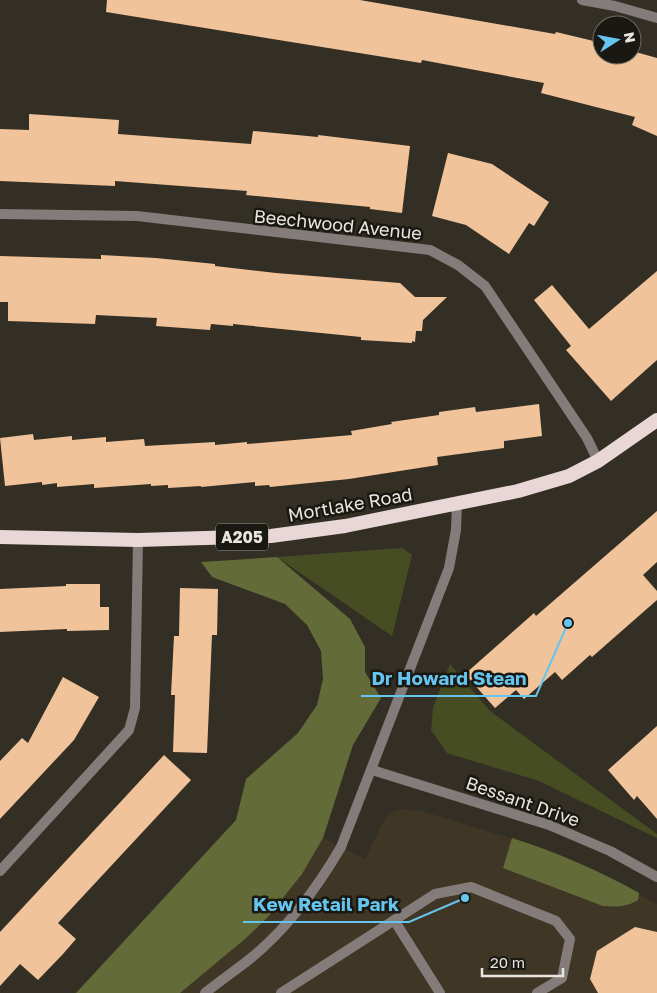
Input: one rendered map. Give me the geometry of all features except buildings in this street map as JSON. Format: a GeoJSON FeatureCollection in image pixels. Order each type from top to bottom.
{"type":"FeatureCollection","features":[{"type":"Feature","properties":{"kind":"highway","name":"Mortlake Road"},"geometry":{"type":"LineString","coordinates":[[0,536],[138,540],[271,536],[345,526],[518,491],[569,476],[598,461],[657,420]]}},
{"type":"Feature","properties":{"kind":"street"},"geometry":{"type":"LineString","coordinates":[[582,0],[615,6],[657,18]]}},
{"type":"Feature","properties":{"kind":"street","name":"Beechwood Avenue"},"geometry":{"type":"LineString","coordinates":[[0,214],[137,216],[167,221],[430,250],[458,265],[485,286],[587,438],[598,461]]}},
{"type":"Feature","properties":{"kind":"street"},"geometry":{"type":"LineString","coordinates":[[205,993],[252,957],[284,926],[322,880],[341,847],[449,568],[456,530],[457,502]]}},
{"type":"Feature","properties":{"kind":"street"},"geometry":{"type":"LineString","coordinates":[[0,872],[129,730],[135,708],[138,540]]}},
{"type":"Feature","properties":{"kind":"street","name":"Bessant Drive"},"geometry":{"type":"LineString","coordinates":[[372,770],[549,825],[610,851],[657,877]]}},
{"type":"Feature","properties":{"kind":"street"},"geometry":{"type":"LineString","coordinates":[[281,993],[435,894],[471,887],[556,921],[570,939],[562,978],[537,993]]}},
{"type":"Feature","properties":{"kind":"street"},"geometry":{"type":"LineString","coordinates":[[394,920],[440,993]]}},
{"type":"Feature","properties":{"kind":"shaded area"},"geometry":{"type":"Polygon","coordinates":[[[402,809],[422,811],[542,848],[598,871],[657,904],[657,993],[180,993],[245,939],[267,918],[302,874],[323,838],[365,859],[386,817],[402,809]]]}},
{"type":"Feature","properties":{"kind":"green space"},"geometry":{"type":"Polygon","coordinates":[[[402,548],[412,555],[392,636],[277,557],[402,548]]]}},
{"type":"Feature","properties":{"kind":"green space"},"geometry":{"type":"Polygon","coordinates":[[[277,557],[350,619],[365,647],[365,672],[381,698],[353,745],[323,838],[302,874],[267,918],[245,939],[180,993],[76,993],[236,820],[246,779],[298,733],[317,705],[323,679],[321,651],[307,625],[285,604],[212,577],[201,562],[277,557]]]}},
{"type":"Feature","properties":{"kind":"green space"},"geometry":{"type":"Polygon","coordinates":[[[450,664],[490,711],[657,834],[657,838],[539,781],[447,753],[431,730],[433,708],[450,664]]]}},
{"type":"Feature","properties":{"kind":"green space"},"geometry":{"type":"Polygon","coordinates":[[[512,838],[561,855],[592,869],[639,893],[638,900],[621,906],[603,906],[503,868],[512,838]]]}},
{"type":"Feature","properties":{"kind":"place","name":"Dr Howard Stean"},"geometry":{"type":"Point","coordinates":[568,623]}},
{"type":"Feature","properties":{"kind":"place","name":"Kew Retail Park"},"geometry":{"type":"Point","coordinates":[465,898]}}]}
